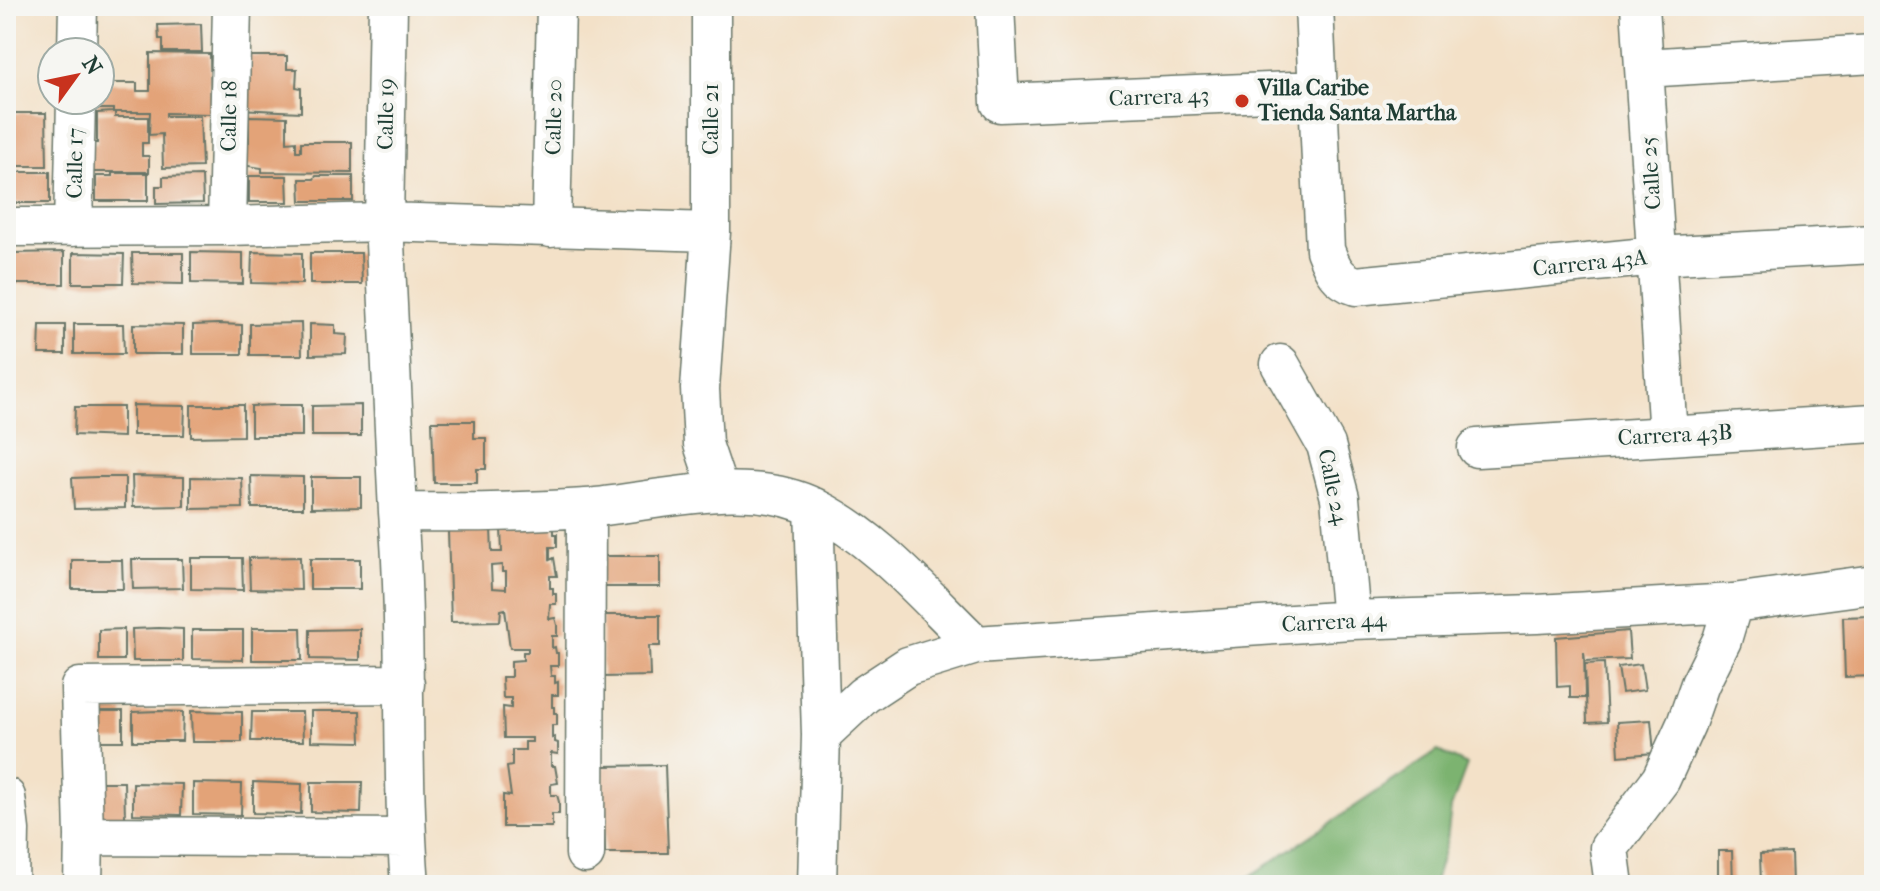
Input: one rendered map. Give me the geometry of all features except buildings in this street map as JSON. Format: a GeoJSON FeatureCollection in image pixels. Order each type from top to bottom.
{"type":"FeatureCollection","features":[{"type":"Feature","properties":{"kind":"street"},"geometry":{"type":"LineString","coordinates":[[77,36],[78,6]]}},
{"type":"Feature","properties":{"kind":"street","name":"Calle 18"},"geometry":{"type":"LineString","coordinates":[[227,226],[232,6]]}},
{"type":"Feature","properties":{"kind":"street","name":"Calle 19"},"geometry":{"type":"LineString","coordinates":[[388,6],[384,222],[405,684],[410,885]]}},
{"type":"Feature","properties":{"kind":"street","name":"Calle 20"},"geometry":{"type":"LineString","coordinates":[[551,228],[556,6]]}},
{"type":"Feature","properties":{"kind":"street","name":"Calle 21"},"geometry":{"type":"LineString","coordinates":[[711,6],[711,232],[700,389],[703,444],[719,492]]}},
{"type":"Feature","properties":{"kind":"street","name":"Carrera 43"},"geometry":{"type":"LineString","coordinates":[[995,6],[1000,103],[1319,90]]}},
{"type":"Feature","properties":{"kind":"street"},"geometry":{"type":"LineString","coordinates":[[1314,6],[1319,90]]}},
{"type":"Feature","properties":{"kind":"street","name":"Calle 25"},"geometry":{"type":"LineString","coordinates":[[1640,6],[1668,436]]}},
{"type":"Feature","properties":{"kind":"street"},"geometry":{"type":"LineString","coordinates":[[1644,68],[1874,54]]}},
{"type":"Feature","properties":{"kind":"street","name":"Carrera 43A"},"geometry":{"type":"LineString","coordinates":[[1319,90],[1325,250],[1333,270],[1343,282],[1356,286],[1656,256],[1874,244]]}},
{"type":"Feature","properties":{"kind":"street","name":"Calle 17"},"geometry":{"type":"LineString","coordinates":[[73,227],[76,116]]}},
{"type":"Feature","properties":{"kind":"street"},"geometry":{"type":"LineString","coordinates":[[6,227],[384,222],[711,232]]}},
{"type":"Feature","properties":{"kind":"street","name":"Calle 24"},"geometry":{"type":"LineString","coordinates":[[1280,364],[1326,445],[1340,498],[1351,620]]}},
{"type":"Feature","properties":{"kind":"street","name":"Carrera 43B"},"geometry":{"type":"LineString","coordinates":[[1477,448],[1874,423]]}},
{"type":"Feature","properties":{"kind":"street"},"geometry":{"type":"LineString","coordinates":[[398,512],[586,508],[719,492],[780,494],[814,507],[861,536],[976,645]]}},
{"type":"Feature","properties":{"kind":"street"},"geometry":{"type":"LineString","coordinates":[[814,507],[821,735],[817,885]]}},
{"type":"Feature","properties":{"kind":"street"},"geometry":{"type":"LineString","coordinates":[[585,854],[586,508]]}},
{"type":"Feature","properties":{"kind":"street","name":"Carrera 44"},"geometry":{"type":"LineString","coordinates":[[821,735],[864,695],[908,666],[976,645],[1351,620],[1733,603],[1874,584]]}},
{"type":"Feature","properties":{"kind":"street"},"geometry":{"type":"LineString","coordinates":[[1614,885],[1609,848],[1661,779],[1700,684],[1722,640],[1733,603]]}},
{"type":"Feature","properties":{"kind":"street"},"geometry":{"type":"LineString","coordinates":[[83,885],[80,687],[405,684]]}},
{"type":"Feature","properties":{"kind":"street"},"geometry":{"type":"LineString","coordinates":[[7,819],[9,885]]}},
{"type":"Feature","properties":{"kind":"street"},"geometry":{"type":"LineString","coordinates":[[84,836],[407,838]]}},
{"type":"Feature","properties":{"kind":"green space"},"geometry":{"type":"Polygon","coordinates":[[[1438,751],[1467,765],[1451,808],[1447,840],[1434,885],[1237,885],[1438,751]]]}},
{"type":"Feature","properties":{"kind":"place","name":"Villa Caribe Tienda Santa Martha"},"geometry":{"type":"Point","coordinates":[1242,101]}}]}
